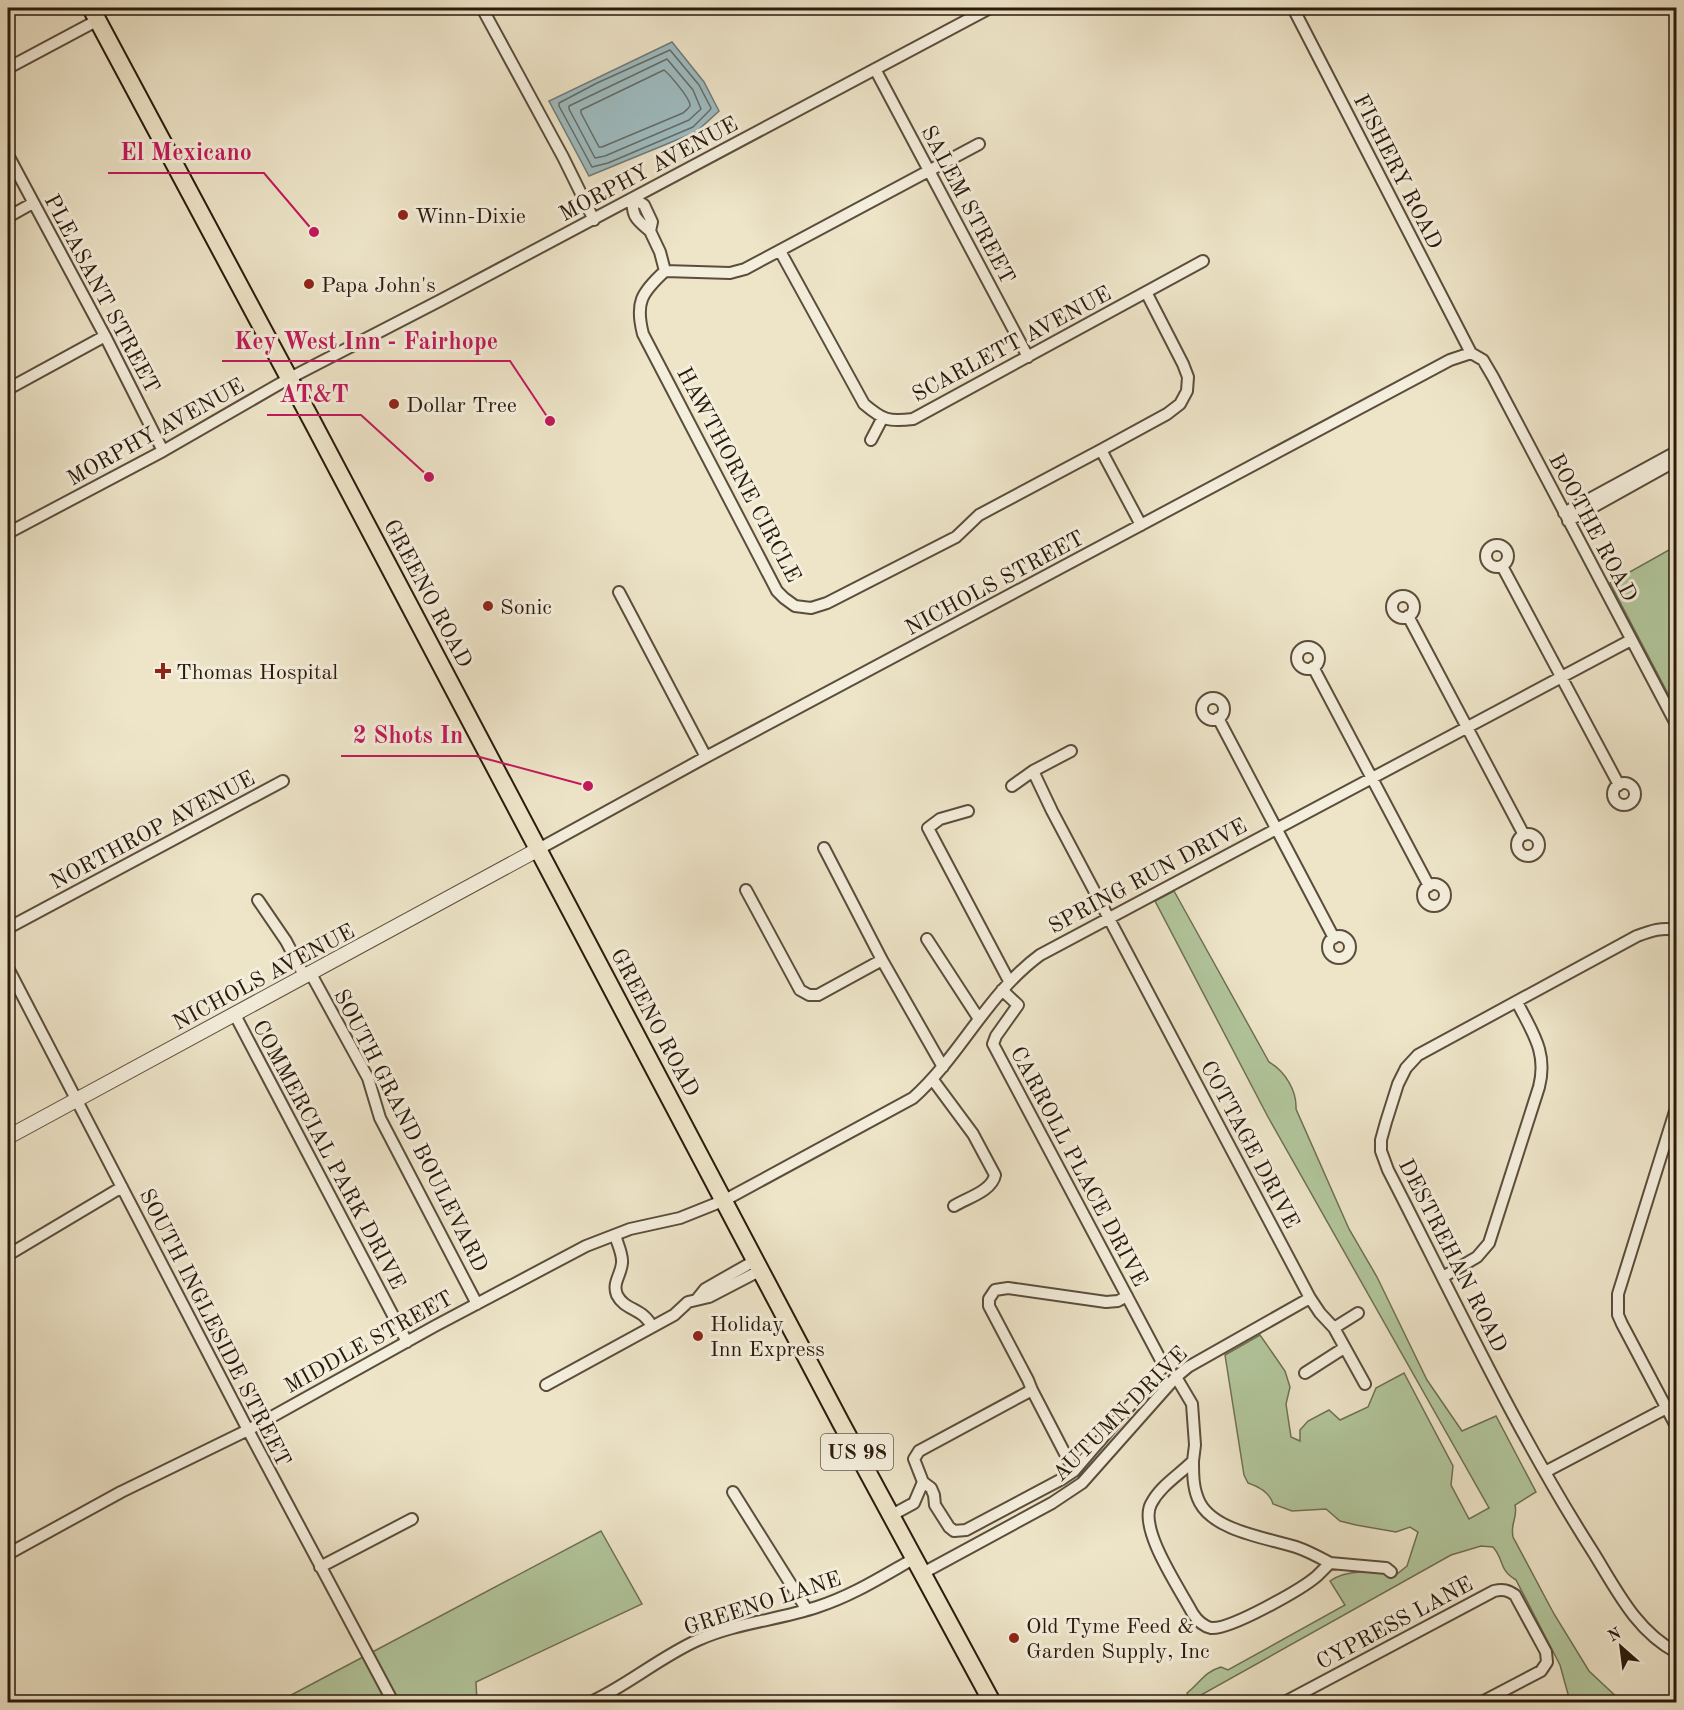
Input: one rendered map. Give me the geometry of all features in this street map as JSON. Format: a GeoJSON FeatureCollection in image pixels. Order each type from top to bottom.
{"type":"FeatureCollection","features":[{"type":"Feature","properties":{"kind":"main road","name":"GREENO ROAD"},"geometry":{"type":"LineString","coordinates":[[94,14],[725,1200]]}},
{"type":"Feature","properties":{"kind":"main road","name":"US 98"},"geometry":{"type":"LineString","coordinates":[[725,1200],[992,1702]]}},
{"type":"Feature","properties":{"kind":"street"},"geometry":{"type":"LineString","coordinates":[[482,8],[594,219]]}},
{"type":"Feature","properties":{"kind":"street","name":"MORPHY AVENUE"},"geometry":{"type":"LineString","coordinates":[[8,532],[163,451],[288,379],[990,8]]}},
{"type":"Feature","properties":{"kind":"street","name":"FISHERY ROAD"},"geometry":{"type":"LineString","coordinates":[[1293,8],[1471,352]]}},
{"type":"Feature","properties":{"kind":"street"},"geometry":{"type":"LineString","coordinates":[[8,68],[94,14]]}},
{"type":"Feature","properties":{"kind":"street","name":"SALEM STREET"},"geometry":{"type":"LineString","coordinates":[[875,69],[1028,357]]}},
{"type":"Feature","properties":{"kind":"street"},"geometry":{"type":"LineString","coordinates":[[633,198],[644,205],[652,222],[650,231],[657,241],[665,271],[729,273],[745,269],[780,251],[979,144]]}},
{"type":"Feature","properties":{"kind":"street","name":"PLEASANT STREET"},"geometry":{"type":"LineString","coordinates":[[8,155],[105,336],[163,451]]}},
{"type":"Feature","properties":{"kind":"street"},"geometry":{"type":"LineString","coordinates":[[8,217],[33,203]]}},
{"type":"Feature","properties":{"kind":"street"},"geometry":{"type":"LineString","coordinates":[[780,251],[864,404],[882,419],[871,440]]}},
{"type":"Feature","properties":{"kind":"street","name":"SCARLETT AVENUE"},"geometry":{"type":"LineString","coordinates":[[882,419],[896,421],[913,419],[1203,261]]}},
{"type":"Feature","properties":{"kind":"street","name":"HAWTHORNE CIRCLE"},"geometry":{"type":"LineString","coordinates":[[665,271],[643,297],[639,315],[643,334],[777,591],[795,606],[811,608],[827,603],[956,537],[979,515],[1167,414],[1180,404],[1187,391],[1188,376],[1146,292]]}},
{"type":"Feature","properties":{"kind":"street"},"geometry":{"type":"LineString","coordinates":[[8,389],[105,336]]}},
{"type":"Feature","properties":{"kind":"street","name":"BOOTHE ROAD"},"geometry":{"type":"LineString","coordinates":[[1471,352],[1484,360],[1677,724]]}},
{"type":"Feature","properties":{"kind":"street","name":"NICHOLS STREET"},"geometry":{"type":"LineString","coordinates":[[537,850],[706,757],[1450,360],[1471,352]]}},
{"type":"Feature","properties":{"kind":"street"},"geometry":{"type":"LineString","coordinates":[[1101,450],[1141,525]]}},
{"type":"Feature","properties":{"kind":"street"},"geometry":{"type":"LineString","coordinates":[[1566,517],[1677,452]]}},
{"type":"Feature","properties":{"kind":"street"},"geometry":{"type":"LineString","coordinates":[[1566,517],[1677,461]]}},
{"type":"Feature","properties":{"kind":"street"},"geometry":{"type":"LineString","coordinates":[[1502,566],[1619,785]]}},
{"type":"Feature","properties":{"kind":"street"},"geometry":{"type":"LineString","coordinates":[[619,592],[706,757]]}},
{"type":"Feature","properties":{"kind":"street"},"geometry":{"type":"LineString","coordinates":[[1408,616],[1524,835]]}},
{"type":"Feature","properties":{"kind":"street","name":"SPRING RUN DRIVE"},"geometry":{"type":"LineString","coordinates":[[725,1200],[913,1098],[933,1080],[1009,981],[1040,955],[1632,640]]}},
{"type":"Feature","properties":{"kind":"street"},"geometry":{"type":"LineString","coordinates":[[1313,668],[1429,886]]}},
{"type":"Feature","properties":{"kind":"street"},"geometry":{"type":"LineString","coordinates":[[1218,718],[1334,938]]}},
{"type":"Feature","properties":{"kind":"street"},"geometry":{"type":"LineString","coordinates":[[1012,786],[1033,771],[1071,751]]}},
{"type":"Feature","properties":{"kind":"street","name":"COTTAGE DRIVE"},"geometry":{"type":"LineString","coordinates":[[1033,771],[1310,1298],[1334,1328],[1365,1384]]}},
{"type":"Feature","properties":{"kind":"street","name":"NORTHROP AVENUE"},"geometry":{"type":"LineString","coordinates":[[8,928],[283,781]]}},
{"type":"Feature","properties":{"kind":"street"},"geometry":{"type":"LineString","coordinates":[[968,811],[940,819],[928,828],[1009,981]]}},
{"type":"Feature","properties":{"kind":"street"},"geometry":{"type":"LineString","coordinates":[[824,848],[882,960],[943,1067]]}},
{"type":"Feature","properties":{"kind":"street","name":"NICHOLS AVENUE"},"geometry":{"type":"LineString","coordinates":[[8,1137],[537,850]]}},
{"type":"Feature","properties":{"kind":"street"},"geometry":{"type":"LineString","coordinates":[[746,890],[800,990],[809,995],[818,995],[882,960]]}},
{"type":"Feature","properties":{"kind":"street","name":"SOUTH GRAND BOULEVARD"},"geometry":{"type":"LineString","coordinates":[[258,900],[286,940],[368,1078],[380,1118],[477,1304]]}},
{"type":"Feature","properties":{"kind":"street","name":"DESTREHAN ROAD"},"geometry":{"type":"LineString","coordinates":[[1677,930],[1665,928],[1638,936],[1426,1050],[1412,1060],[1398,1084],[1381,1140],[1384,1161],[1563,1506],[1636,1619],[1659,1641],[1677,1652]]}},
{"type":"Feature","properties":{"kind":"street"},"geometry":{"type":"LineString","coordinates":[[927,939],[979,1019]]}},
{"type":"Feature","properties":{"kind":"street","name":"SOUTH INGLESIDE STREET"},"geometry":{"type":"LineString","coordinates":[[8,968],[248,1430],[393,1702]]}},
{"type":"Feature","properties":{"kind":"street","name":"CARROLL PLACE DRIVE"},"geometry":{"type":"LineString","coordinates":[[1002,990],[1018,1005],[996,1035],[993,1044],[1164,1366],[1074,1471]]}},
{"type":"Feature","properties":{"kind":"street"},"geometry":{"type":"LineString","coordinates":[[1443,1277],[1477,1257],[1489,1243],[1539,1087],[1543,1067],[1542,1057],[1535,1037],[1517,1002]]}},
{"type":"Feature","properties":{"kind":"street","name":"COMMERCIAL PARK DRIVE"},"geometry":{"type":"LineString","coordinates":[[235,1015],[407,1342]]}},
{"type":"Feature","properties":{"kind":"street"},"geometry":{"type":"LineString","coordinates":[[933,1080],[973,1134],[995,1175],[994,1181],[987,1188],[954,1206]]}},
{"type":"Feature","properties":{"kind":"street"},"geometry":{"type":"LineString","coordinates":[[1677,1108],[1618,1294],[1617,1304],[1622,1324],[1672,1405],[1677,1426]]}},
{"type":"Feature","properties":{"kind":"street"},"geometry":{"type":"LineString","coordinates":[[8,1255],[122,1187]]}},
{"type":"Feature","properties":{"kind":"street","name":"MIDDLE STREET"},"geometry":{"type":"LineString","coordinates":[[8,1554],[121,1492],[248,1430],[586,1246],[630,1229],[680,1218],[725,1200]]}},
{"type":"Feature","properties":{"kind":"street"},"geometry":{"type":"LineString","coordinates":[[615,1235],[623,1260],[615,1288],[618,1298],[626,1305],[646,1315],[652,1327]]}},
{"type":"Feature","properties":{"kind":"street"},"geometry":{"type":"LineString","coordinates":[[546,1385],[674,1315],[688,1302],[697,1299],[705,1289],[759,1265]]}},
{"type":"Feature","properties":{"kind":"street"},"geometry":{"type":"LineString","coordinates":[[1032,1390],[919,1451],[914,1459],[923,1482],[934,1495],[935,1505],[954,1531],[961,1531],[1074,1471],[990,1306],[989,1299],[995,1290],[1008,1288],[1106,1302],[1118,1301],[1127,1296]]}},
{"type":"Feature","properties":{"kind":"street","name":"AUTUMN DRIVE"},"geometry":{"type":"LineString","coordinates":[[923,1573],[1059,1499],[1082,1483],[1176,1377],[1196,1361],[1310,1298]]}},
{"type":"Feature","properties":{"kind":"street"},"geometry":{"type":"LineString","coordinates":[[1334,1328],[1358,1313]]}},
{"type":"Feature","properties":{"kind":"street"},"geometry":{"type":"LineString","coordinates":[[1305,1373],[1344,1348]]}},
{"type":"Feature","properties":{"kind":"street"},"geometry":{"type":"LineString","coordinates":[[1176,1377],[1192,1404],[1195,1445],[1193,1480],[1196,1495],[1201,1506],[1215,1519],[1232,1528],[1298,1548],[1330,1563],[1386,1568],[1391,1572]]}},
{"type":"Feature","properties":{"kind":"street"},"geometry":{"type":"LineString","coordinates":[[1545,1472],[1672,1405]]}},
{"type":"Feature","properties":{"kind":"street"},"geometry":{"type":"LineString","coordinates":[[1193,1461],[1157,1495],[1147,1513],[1154,1542],[1193,1614],[1204,1625],[1218,1628],[1245,1618],[1316,1577],[1330,1563]]}},
{"type":"Feature","properties":{"kind":"street"},"geometry":{"type":"LineString","coordinates":[[914,1503],[923,1482]]}},
{"type":"Feature","properties":{"kind":"street"},"geometry":{"type":"LineString","coordinates":[[733,1492],[807,1610]]}},
{"type":"Feature","properties":{"kind":"street"},"geometry":{"type":"LineString","coordinates":[[892,1515],[914,1503],[935,1505]]}},
{"type":"Feature","properties":{"kind":"street"},"geometry":{"type":"LineString","coordinates":[[320,1567],[412,1519]]}},
{"type":"Feature","properties":{"kind":"street","name":"GREENO LANE"},"geometry":{"type":"LineString","coordinates":[[591,1702],[620,1688],[696,1641],[748,1624],[807,1610],[851,1593],[915,1558]]}},
{"type":"Feature","properties":{"kind":"street","name":"CYPRESS LANE"},"geometry":{"type":"LineString","coordinates":[[1285,1702],[1494,1591],[1502,1589],[1515,1595],[1546,1652],[1547,1662],[1541,1671],[1482,1702]]}},
{"type":"Feature","properties":{"kind":"green space"},"geometry":{"type":"Polygon","coordinates":[[[1676,546],[1676,709],[1610,583],[1676,546]]]}},
{"type":"Feature","properties":{"kind":"green space"},"geometry":{"type":"Polygon","coordinates":[[[1174,891],[1269,1062],[1289,1082],[1296,1109],[1349,1229],[1377,1277],[1427,1380],[1462,1431],[1496,1416],[1536,1492],[1515,1505],[1513,1537],[1554,1614],[1589,1671],[1622,1702],[1566,1702],[1568,1694],[1560,1665],[1516,1580],[1506,1572],[1493,1547],[1481,1546],[1451,1555],[1194,1699],[1190,1699],[1187,1693],[1210,1672],[1221,1667],[1228,1670],[1345,1605],[1330,1581],[1345,1574],[1354,1573],[1397,1574],[1407,1566],[1418,1532],[1410,1527],[1396,1532],[1340,1521],[1326,1509],[1292,1511],[1273,1504],[1264,1491],[1248,1483],[1244,1475],[1225,1355],[1260,1335],[1285,1371],[1290,1387],[1286,1404],[1291,1437],[1300,1441],[1300,1430],[1308,1421],[1329,1410],[1340,1420],[1368,1407],[1376,1388],[1404,1373],[1453,1466],[1451,1485],[1469,1519],[1489,1508],[1268,1117],[1155,901],[1174,891]]]}},
{"type":"Feature","properties":{"kind":"green space"},"geometry":{"type":"Polygon","coordinates":[[[601,1531],[642,1604],[476,1682],[477,1702],[278,1702],[601,1531]]]}},
{"type":"Feature","properties":{"kind":"water"},"geometry":{"type":"Polygon","coordinates":[[[672,42],[704,82],[719,111],[696,132],[589,176],[549,101],[672,42]]]}},
{"type":"Feature","properties":{"kind":"place","name":"Winn-Dixie"},"geometry":{"type":"Point","coordinates":[403,215]}},
{"type":"Feature","properties":{"kind":"place","name":"El Mexicano"},"geometry":{"type":"Point","coordinates":[314,232]}},
{"type":"Feature","properties":{"kind":"place","name":"Papa John's"},"geometry":{"type":"Point","coordinates":[309,284]}},
{"type":"Feature","properties":{"kind":"place","name":"Dollar Tree"},"geometry":{"type":"Point","coordinates":[394,404]}},
{"type":"Feature","properties":{"kind":"place","name":"Key West Inn - Fairhope"},"geometry":{"type":"Point","coordinates":[550,421]}},
{"type":"Feature","properties":{"kind":"place","name":"AT&T"},"geometry":{"type":"Point","coordinates":[429,477]}},
{"type":"Feature","properties":{"kind":"place","name":"Sonic"},"geometry":{"type":"Point","coordinates":[488,606]}},
{"type":"Feature","properties":{"kind":"place","name":"Thomas Hospital"},"geometry":{"type":"Point","coordinates":[163,671]}},
{"type":"Feature","properties":{"kind":"place","name":"2 Shots In"},"geometry":{"type":"Point","coordinates":[588,786]}},
{"type":"Feature","properties":{"kind":"place","name":"Holiday Inn Express"},"geometry":{"type":"Point","coordinates":[698,1336]}},
{"type":"Feature","properties":{"kind":"place","name":"Old Tyme Feed & Garden Supply, Inc"},"geometry":{"type":"Point","coordinates":[1014,1638]}}]}
